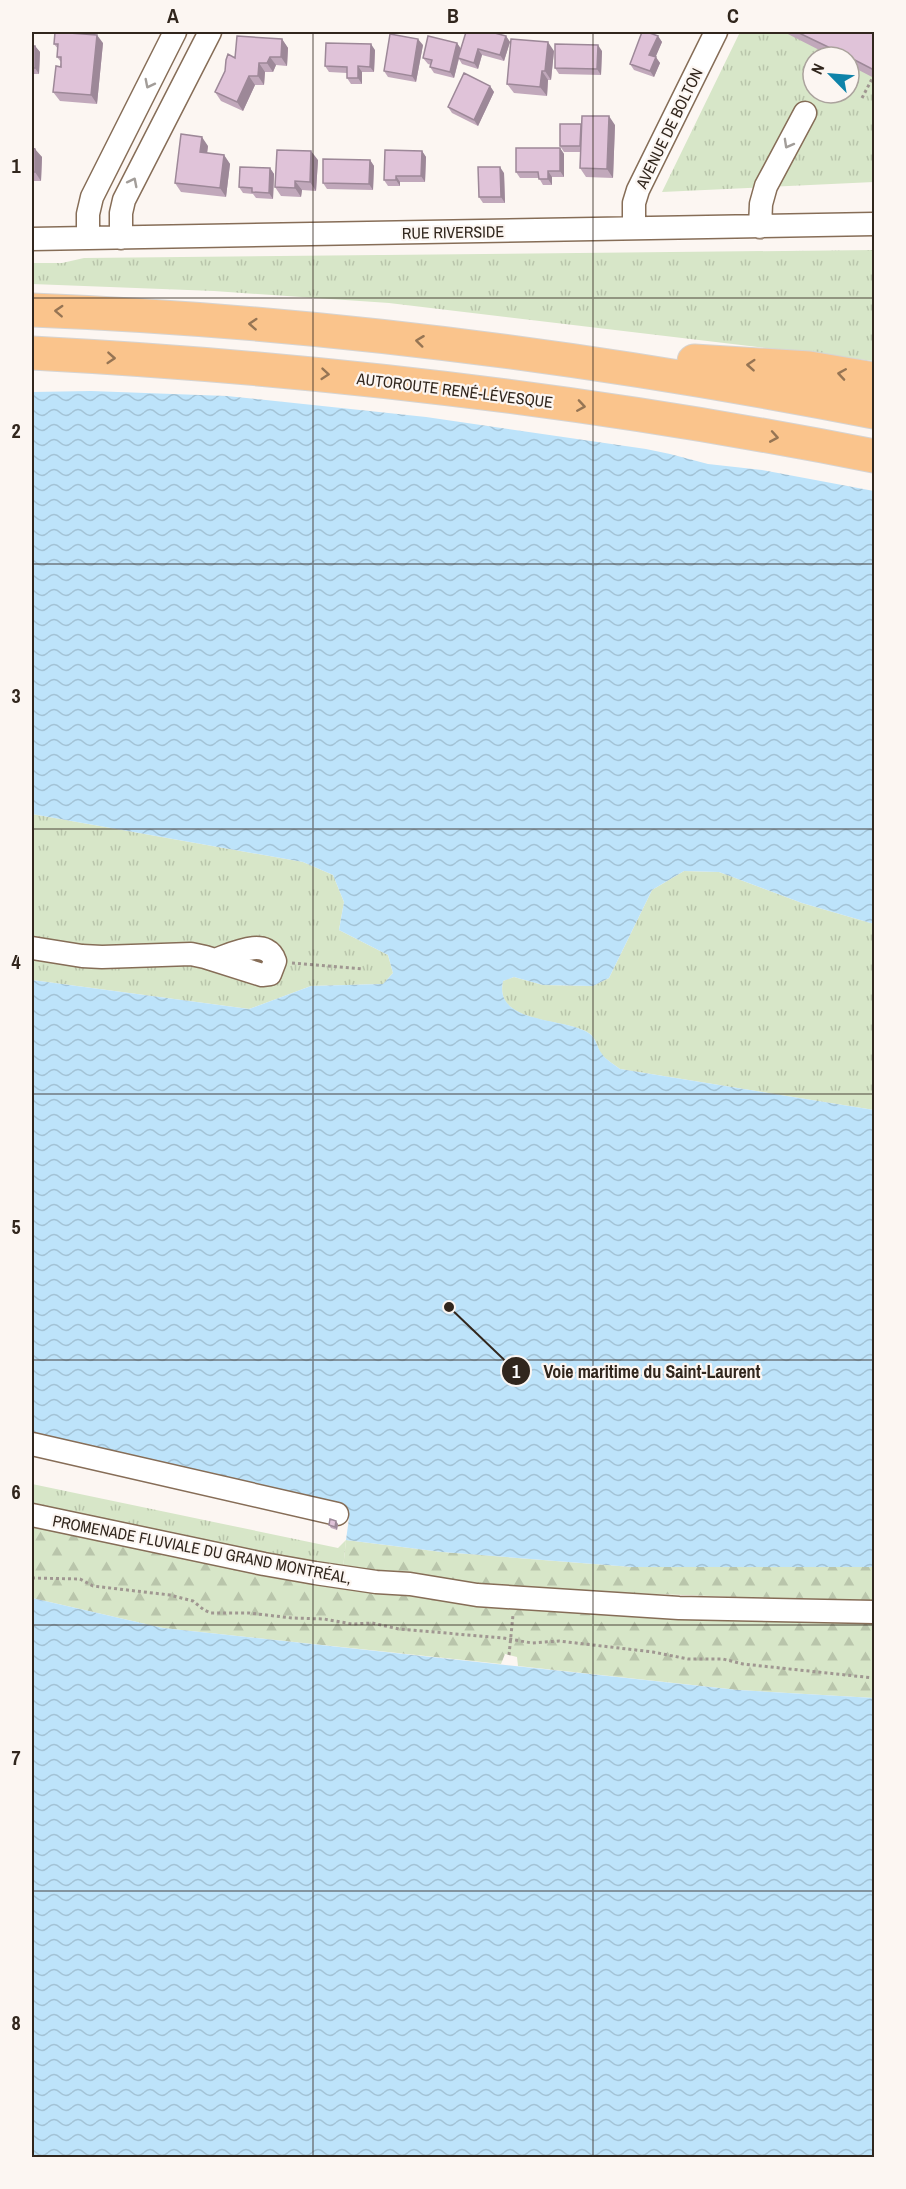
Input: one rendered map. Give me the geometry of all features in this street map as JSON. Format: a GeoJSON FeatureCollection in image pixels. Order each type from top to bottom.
{"type":"FeatureCollection","features":[{"type":"Feature","properties":{"kind":"highway"},"geometry":{"type":"LineString","coordinates":[[32,310],[286,327],[478,348],[674,376],[874,412]]}},
{"type":"Feature","properties":{"kind":"highway"},"geometry":{"type":"LineString","coordinates":[[478,348],[809,368],[874,379]]}},
{"type":"Feature","properties":{"kind":"highway","name":"AUTOROUTE RENÉ-LÉVESQUE"},"geometry":{"type":"LineString","coordinates":[[32,353],[234,366],[450,388],[672,420],[874,456]]}},
{"type":"Feature","properties":{"kind":"street"},"geometry":{"type":"LineString","coordinates":[[88,238],[88,214],[92,197],[175,32]]}},
{"type":"Feature","properties":{"kind":"street"},"geometry":{"type":"LineString","coordinates":[[121,238],[121,213],[124,200],[210,32]]}},
{"type":"Feature","properties":{"kind":"street","name":"AVENUE DE BOLTON"},"geometry":{"type":"LineString","coordinates":[[634,228],[634,203],[638,190],[716,32]]}},
{"type":"Feature","properties":{"kind":"street"},"geometry":{"type":"LineString","coordinates":[[760,227],[761,204],[766,186],[805,113]]}},
{"type":"Feature","properties":{"kind":"street","name":"RUE RIVERSIDE"},"geometry":{"type":"LineString","coordinates":[[32,239],[874,224]]}},
{"type":"Feature","properties":{"kind":"street"},"geometry":{"type":"LineString","coordinates":[[32,948],[82,956],[124,958],[191,954],[262,975],[270,974],[275,961]]}},
{"type":"Feature","properties":{"kind":"street"},"geometry":{"type":"LineString","coordinates":[[32,1444],[337,1514]]}},
{"type":"Feature","properties":{"kind":"street","name":"PROMENADE FLUVIALE DU GRAND MONTRÉAL,"},"geometry":{"type":"LineString","coordinates":[[32,1515],[157,1543],[305,1571],[477,1595],[679,1608],[874,1612]]}},
{"type":"Feature","properties":{"kind":"path"},"geometry":{"type":"LineString","coordinates":[[862,98],[873,77]]}},
{"type":"Feature","properties":{"kind":"path"},"geometry":{"type":"LineString","coordinates":[[275,961],[363,969]]}},
{"type":"Feature","properties":{"kind":"path"},"geometry":{"type":"LineString","coordinates":[[32,1578],[80,1580],[93,1586],[170,1595],[193,1601],[212,1613],[249,1613],[324,1619],[352,1624],[372,1623],[399,1629],[532,1643],[560,1641],[653,1652],[688,1659],[723,1659],[743,1664],[874,1678]]}},
{"type":"Feature","properties":{"kind":"path"},"geometry":{"type":"LineString","coordinates":[[509,1655],[516,1598]]}},
{"type":"Feature","properties":{"kind":"green space"},"geometry":{"type":"Polygon","coordinates":[[[740,32],[874,32],[874,182],[662,192],[740,32]]]}},
{"type":"Feature","properties":{"kind":"green space"},"geometry":{"type":"Polygon","coordinates":[[[874,250],[874,361],[389,303],[214,291],[32,284],[32,263],[62,263],[84,258],[874,250]]]}},
{"type":"Feature","properties":{"kind":"green space"},"geometry":{"type":"Polygon","coordinates":[[[32,814],[303,862],[333,875],[344,902],[339,930],[388,955],[393,973],[383,984],[311,986],[249,1009],[32,980],[32,814]]]}},
{"type":"Feature","properties":{"kind":"green space"},"geometry":{"type":"Polygon","coordinates":[[[684,871],[719,872],[802,903],[874,924],[874,1110],[620,1069],[601,1054],[590,1034],[566,1025],[534,1018],[509,1006],[503,996],[503,981],[514,977],[543,985],[593,986],[609,978],[652,890],[684,871]]]}},
{"type":"Feature","properties":{"kind":"green space"},"geometry":{"type":"Polygon","coordinates":[[[32,1484],[338,1548],[346,1540],[343,1569],[32,1506],[32,1484]]]}},
{"type":"Feature","properties":{"kind":"green space"},"geometry":{"type":"Polygon","coordinates":[[[32,1523],[320,1582],[874,1619],[874,1698],[738,1690],[518,1666],[517,1657],[505,1654],[501,1664],[163,1628],[32,1598],[32,1523]]]}},
{"type":"Feature","properties":{"kind":"green space"},"geometry":{"type":"Polygon","coordinates":[[[346,1540],[442,1552],[632,1567],[874,1567],[874,1602],[470,1587],[343,1569],[346,1540]]]}},
{"type":"Feature","properties":{"kind":"water"},"geometry":{"type":"Polygon","coordinates":[[[91,391],[227,396],[426,417],[646,449],[708,464],[762,470],[874,491],[874,924],[802,903],[719,872],[684,871],[652,890],[609,978],[593,986],[543,985],[514,977],[503,981],[503,995],[509,1005],[520,1013],[580,1029],[590,1034],[600,1052],[620,1069],[874,1110],[874,1567],[632,1567],[442,1552],[346,1540],[349,1518],[346,1512],[32,1436],[32,980],[249,1009],[311,986],[383,984],[393,973],[388,955],[339,930],[344,902],[333,875],[303,862],[32,814],[32,392],[91,391]]]}},
{"type":"Feature","properties":{"kind":"water"},"geometry":{"type":"Polygon","coordinates":[[[32,1598],[163,1628],[738,1690],[874,1698],[874,2157],[32,2157],[32,1598]]]}},
{"type":"Feature","properties":{"kind":"building"},"geometry":{"type":"Polygon","coordinates":[[[55,32],[97,35],[91,95],[53,92],[56,66],[61,67],[61,57],[57,57],[58,44],[54,44],[55,32]]]}},
{"type":"Feature","properties":{"kind":"building"},"geometry":{"type":"Polygon","coordinates":[[[466,32],[491,32],[506,36],[500,55],[478,49],[474,63],[458,58],[466,32]]]}},
{"type":"Feature","properties":{"kind":"building"},"geometry":{"type":"Polygon","coordinates":[[[642,32],[658,36],[649,55],[656,57],[650,71],[630,64],[642,32]]]}},
{"type":"Feature","properties":{"kind":"building"},"geometry":{"type":"Polygon","coordinates":[[[797,32],[874,32],[874,70],[861,63],[861,45],[824,45],[797,32]]]}},
{"type":"Feature","properties":{"kind":"building"},"geometry":{"type":"Polygon","coordinates":[[[390,34],[418,39],[412,76],[384,71],[390,34]]]}},
{"type":"Feature","properties":{"kind":"building"},"geometry":{"type":"Polygon","coordinates":[[[237,36],[282,39],[281,57],[270,57],[267,63],[259,63],[258,76],[249,76],[237,102],[215,92],[225,71],[228,54],[235,58],[237,36]]]}},
{"type":"Feature","properties":{"kind":"building"},"geometry":{"type":"Polygon","coordinates":[[[428,36],[457,43],[450,72],[430,67],[432,60],[423,58],[428,36]]]}},
{"type":"Feature","properties":{"kind":"building"},"geometry":{"type":"Polygon","coordinates":[[[511,39],[548,42],[545,71],[542,71],[540,87],[507,84],[511,39]]]}},
{"type":"Feature","properties":{"kind":"building"},"geometry":{"type":"Polygon","coordinates":[[[326,43],[371,44],[370,67],[358,66],[358,78],[347,78],[347,67],[325,66],[326,43]]]}},
{"type":"Feature","properties":{"kind":"building"},"geometry":{"type":"Polygon","coordinates":[[[555,44],[598,45],[597,69],[555,68],[555,44]]]}},
{"type":"Feature","properties":{"kind":"building"},"geometry":{"type":"Polygon","coordinates":[[[32,46],[35,46],[35,68],[32,68],[32,46]]]}},
{"type":"Feature","properties":{"kind":"building"},"geometry":{"type":"Polygon","coordinates":[[[464,73],[490,86],[474,120],[448,107],[464,73]]]}},
{"type":"Feature","properties":{"kind":"building"},"geometry":{"type":"Polygon","coordinates":[[[582,116],[609,116],[607,169],[580,168],[582,116]]]}},
{"type":"Feature","properties":{"kind":"building"},"geometry":{"type":"Polygon","coordinates":[[[560,124],[581,124],[580,146],[560,146],[560,124]]]}},
{"type":"Feature","properties":{"kind":"building"},"geometry":{"type":"Polygon","coordinates":[[[181,134],[202,137],[200,152],[224,155],[220,188],[175,183],[181,134]]]}},
{"type":"Feature","properties":{"kind":"building"},"geometry":{"type":"Polygon","coordinates":[[[32,148],[35,149],[35,172],[32,172],[32,148]]]}},
{"type":"Feature","properties":{"kind":"building"},"geometry":{"type":"Polygon","coordinates":[[[516,148],[560,148],[560,171],[548,171],[548,179],[539,179],[538,172],[516,172],[516,148]]]}},
{"type":"Feature","properties":{"kind":"building"},"geometry":{"type":"Polygon","coordinates":[[[277,150],[311,151],[310,182],[295,181],[295,188],[275,187],[277,150]]]}},
{"type":"Feature","properties":{"kind":"building"},"geometry":{"type":"Polygon","coordinates":[[[385,150],[422,151],[421,176],[396,176],[396,180],[384,180],[385,150]]]}},
{"type":"Feature","properties":{"kind":"building"},"geometry":{"type":"Polygon","coordinates":[[[323,159],[370,160],[369,184],[323,183],[323,159]]]}},
{"type":"Feature","properties":{"kind":"building"},"geometry":{"type":"Polygon","coordinates":[[[240,167],[270,168],[269,193],[252,192],[252,188],[239,187],[240,167]]]}},
{"type":"Feature","properties":{"kind":"building"},"geometry":{"type":"Polygon","coordinates":[[[478,167],[500,167],[501,197],[479,197],[478,167]]]}},
{"type":"Feature","properties":{"kind":"building"},"geometry":{"type":"Polygon","coordinates":[[[330,1519],[336,1521],[335,1527],[329,1525],[330,1519]]]}},
{"type":"Feature","properties":{"kind":"place","name":"Voie maritime du Saint-Laurent"},"geometry":{"type":"Point","coordinates":[449,1307]}}]}
